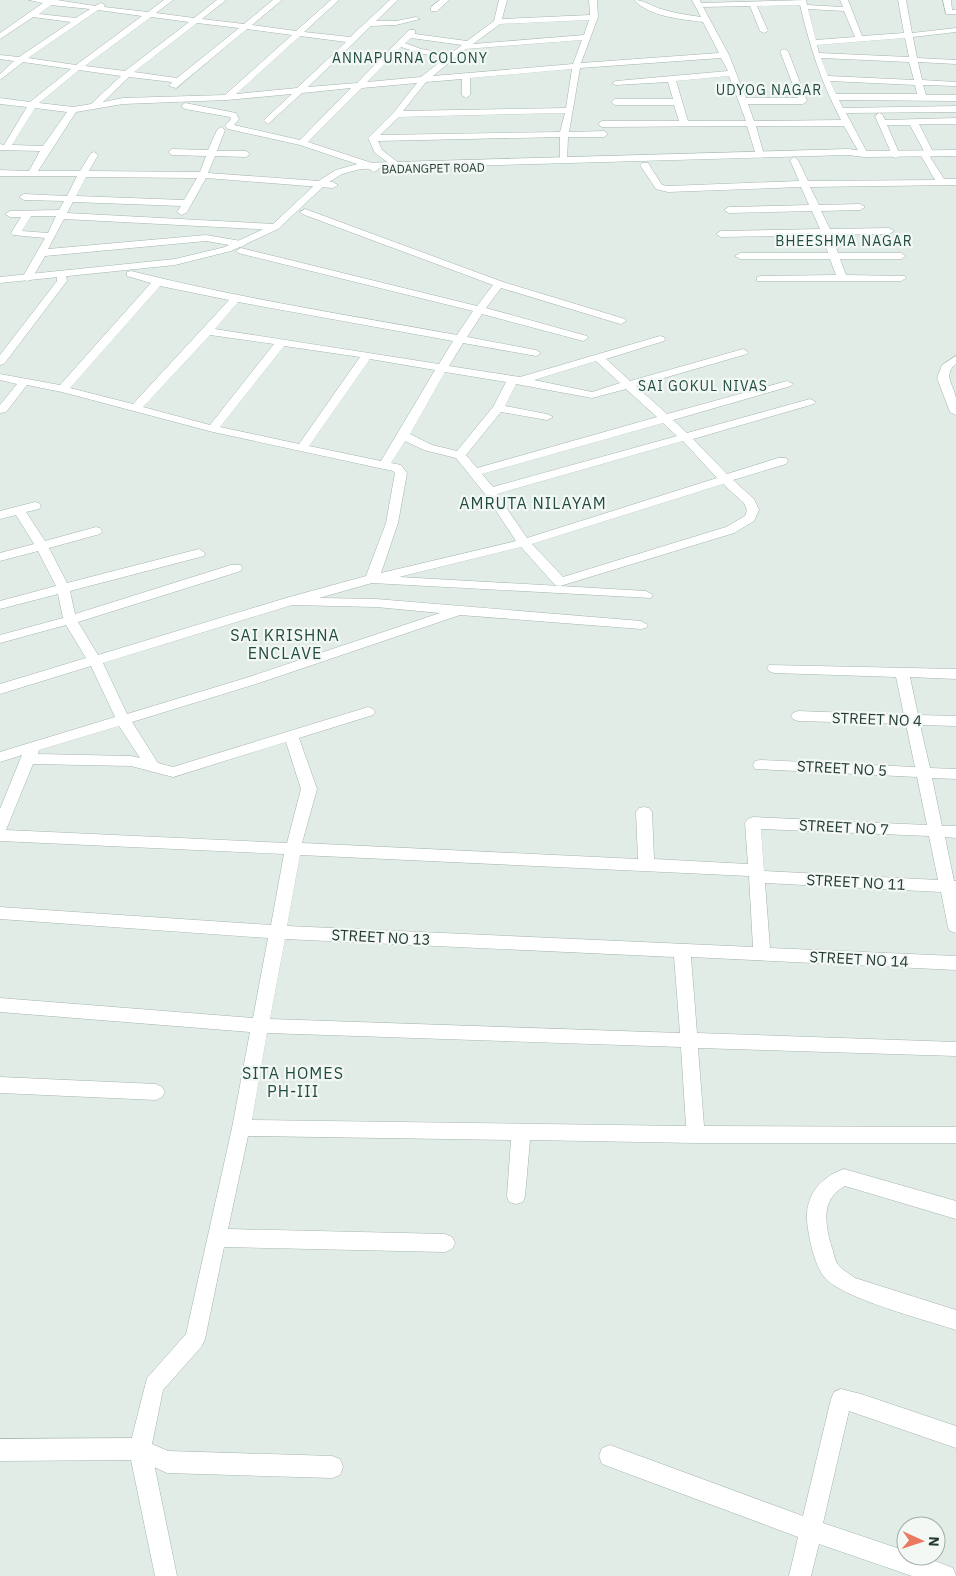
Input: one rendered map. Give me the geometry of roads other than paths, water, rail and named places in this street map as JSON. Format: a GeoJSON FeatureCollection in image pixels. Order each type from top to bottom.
{"type":"FeatureCollection","features":[{"type":"Feature","properties":{"kind":"street"},"geometry":{"type":"LineString","coordinates":[[33,0],[352,40]]}},
{"type":"Feature","properties":{"kind":"street"},"geometry":{"type":"LineString","coordinates":[[0,78],[22,59],[108,0]]}},
{"type":"Feature","properties":{"kind":"street"},"geometry":{"type":"LineString","coordinates":[[3,147],[32,105],[78,67],[170,0]]}},
{"type":"Feature","properties":{"kind":"street"},"geometry":{"type":"LineString","coordinates":[[92,108],[126,74],[222,0]]}},
{"type":"Feature","properties":{"kind":"street"},"geometry":{"type":"LineString","coordinates":[[152,101],[180,81],[278,0]]}},
{"type":"Feature","properties":{"kind":"street"},"geometry":{"type":"LineString","coordinates":[[227,97],[335,0]]}},
{"type":"Feature","properties":{"kind":"street"},"geometry":{"type":"LineString","coordinates":[[268,121],[303,90],[394,0]]}},
{"type":"Feature","properties":{"kind":"street"},"geometry":{"type":"LineString","coordinates":[[434,9],[444,0]]}},
{"type":"Feature","properties":{"kind":"street"},"geometry":{"type":"LineString","coordinates":[[498,22],[503,0]]}},
{"type":"Feature","properties":{"kind":"street"},"geometry":{"type":"LineString","coordinates":[[564,160],[564,134],[576,66],[594,17],[594,0]]}},
{"type":"Feature","properties":{"kind":"street"},"geometry":{"type":"LineString","coordinates":[[638,0],[648,8],[687,18],[707,20]]}},
{"type":"Feature","properties":{"kind":"street"},"geometry":{"type":"LineString","coordinates":[[844,0],[860,39]]}},
{"type":"Feature","properties":{"kind":"street"},"geometry":{"type":"LineString","coordinates":[[902,0],[922,97]]}},
{"type":"Feature","properties":{"kind":"street"},"geometry":{"type":"LineString","coordinates":[[813,43],[941,33],[954,30],[952,12],[947,0]]}},
{"type":"Feature","properties":{"kind":"street"},"geometry":{"type":"LineString","coordinates":[[0,37],[51,1]]}},
{"type":"Feature","properties":{"kind":"street"},"geometry":{"type":"LineString","coordinates":[[697,2],[733,74],[744,101],[760,155]]}},
{"type":"Feature","properties":{"kind":"street"},"geometry":{"type":"LineString","coordinates":[[697,2],[802,3],[847,8]]}},
{"type":"Feature","properties":{"kind":"street"},"geometry":{"type":"LineString","coordinates":[[752,3],[764,31]]}},
{"type":"Feature","properties":{"kind":"street"},"geometry":{"type":"LineString","coordinates":[[802,3],[816,55],[827,78],[833,97],[864,154]]}},
{"type":"Feature","properties":{"kind":"street"},"geometry":{"type":"LineString","coordinates":[[32,15],[78,21]]}},
{"type":"Feature","properties":{"kind":"street"},"geometry":{"type":"LineString","coordinates":[[372,138],[397,114],[423,80],[451,56],[498,22],[594,17]]}},
{"type":"Feature","properties":{"kind":"street"},"geometry":{"type":"LineString","coordinates":[[369,24],[396,23],[416,19]]}},
{"type":"Feature","properties":{"kind":"street"},"geometry":{"type":"LineString","coordinates":[[302,143],[410,33],[467,45],[587,37]]}},
{"type":"Feature","properties":{"kind":"street"},"geometry":{"type":"LineString","coordinates":[[399,44],[419,51],[451,56]]}},
{"type":"Feature","properties":{"kind":"street"},"geometry":{"type":"LineString","coordinates":[[744,101],[803,101],[784,51]]}},
{"type":"Feature","properties":{"kind":"street"},"geometry":{"type":"LineString","coordinates":[[0,101],[73,110],[123,101],[227,97],[576,66],[725,55]]}},
{"type":"Feature","properties":{"kind":"street"},"geometry":{"type":"LineString","coordinates":[[816,55],[956,62]]}},
{"type":"Feature","properties":{"kind":"street"},"geometry":{"type":"LineString","coordinates":[[0,57],[180,81]]}},
{"type":"Feature","properties":{"kind":"street"},"geometry":{"type":"LineString","coordinates":[[616,83],[733,74]]}},
{"type":"Feature","properties":{"kind":"street"},"geometry":{"type":"LineString","coordinates":[[466,76],[466,95]]}},
{"type":"Feature","properties":{"kind":"street"},"geometry":{"type":"LineString","coordinates":[[827,78],[956,84]]}},
{"type":"Feature","properties":{"kind":"street"},"geometry":{"type":"LineString","coordinates":[[671,79],[684,123]]}},
{"type":"Feature","properties":{"kind":"street"},"geometry":{"type":"LineString","coordinates":[[833,97],[956,98]]}},
{"type":"Feature","properties":{"kind":"street"},"geometry":{"type":"LineString","coordinates":[[152,101],[166,106],[200,107],[232,115],[235,119],[231,127],[302,143],[372,167]]}},
{"type":"Feature","properties":{"kind":"street"},"geometry":{"type":"LineString","coordinates":[[615,102],[677,102]]}},
{"type":"Feature","properties":{"kind":"street"},"geometry":{"type":"LineString","coordinates":[[841,111],[956,109]]}},
{"type":"Feature","properties":{"kind":"street"},"geometry":{"type":"LineString","coordinates":[[32,173],[73,110]]}},
{"type":"Feature","properties":{"kind":"street"},"geometry":{"type":"LineString","coordinates":[[397,114],[569,110]]}},
{"type":"Feature","properties":{"kind":"street"},"geometry":{"type":"LineString","coordinates":[[876,110],[896,155]]}},
{"type":"Feature","properties":{"kind":"street"},"geometry":{"type":"LineString","coordinates":[[883,123],[956,121]]}},
{"type":"Feature","properties":{"kind":"street"},"geometry":{"type":"LineString","coordinates":[[913,122],[941,182]]}},
{"type":"Feature","properties":{"kind":"street"},"geometry":{"type":"LineString","coordinates":[[372,138],[564,134],[684,123],[848,123]]}},
{"type":"Feature","properties":{"kind":"street"},"geometry":{"type":"LineString","coordinates":[[177,222],[185,203],[203,175],[221,130]]}},
{"type":"Feature","properties":{"kind":"street"},"geometry":{"type":"LineString","coordinates":[[372,138],[378,151],[398,166]]}},
{"type":"Feature","properties":{"kind":"street"},"geometry":{"type":"LineString","coordinates":[[3,147],[46,149]]}},
{"type":"Feature","properties":{"kind":"street"},"geometry":{"type":"LineString","coordinates":[[172,152],[246,154]]}},
{"type":"Feature","properties":{"kind":"street","name":"BADANGPET ROAD"},"geometry":{"type":"LineString","coordinates":[[398,166],[606,162],[848,152],[896,155],[956,153]]}},
{"type":"Feature","properties":{"kind":"street","name":"BADANGPET ROAD"},"geometry":{"type":"LineString","coordinates":[[0,287],[175,262],[241,248],[275,227],[323,182],[339,172],[372,167],[564,160],[645,164],[851,158],[864,154]]}},
{"type":"Feature","properties":{"kind":"street"},"geometry":{"type":"LineString","coordinates":[[27,278],[94,156]]}},
{"type":"Feature","properties":{"kind":"street"},"geometry":{"type":"LineString","coordinates":[[794,160],[826,232],[842,278]]}},
{"type":"Feature","properties":{"kind":"street"},"geometry":{"type":"LineString","coordinates":[[645,164],[659,187],[668,189],[805,184],[956,182]]}},
{"type":"Feature","properties":{"kind":"street","name":"BADANGPET ROAD"},"geometry":{"type":"LineString","coordinates":[[0,280],[130,274],[192,266],[280,232],[305,212],[333,185],[372,167]]}},
{"type":"Feature","properties":{"kind":"street"},"geometry":{"type":"LineString","coordinates":[[0,173],[203,175],[323,182],[333,185]]}},
{"type":"Feature","properties":{"kind":"street"},"geometry":{"type":"LineString","coordinates":[[24,197],[185,203]]}},
{"type":"Feature","properties":{"kind":"street"},"geometry":{"type":"LineString","coordinates":[[729,210],[860,207]]}},
{"type":"Feature","properties":{"kind":"street"},"geometry":{"type":"LineString","coordinates":[[305,212],[499,284],[621,321]]}},
{"type":"Feature","properties":{"kind":"street"},"geometry":{"type":"LineString","coordinates":[[10,214],[28,213],[275,227]]}},
{"type":"Feature","properties":{"kind":"street"},"geometry":{"type":"LineString","coordinates":[[28,213],[16,233],[51,236]]}},
{"type":"Feature","properties":{"kind":"street"},"geometry":{"type":"LineString","coordinates":[[721,234],[889,231]]}},
{"type":"Feature","properties":{"kind":"street"},"geometry":{"type":"LineString","coordinates":[[42,253],[206,238],[583,338]]}},
{"type":"Feature","properties":{"kind":"street"},"geometry":{"type":"LineString","coordinates":[[740,256],[901,256]]}},
{"type":"Feature","properties":{"kind":"street"},"geometry":{"type":"LineString","coordinates":[[130,274],[158,282],[236,298],[536,354]]}},
{"type":"Feature","properties":{"kind":"street"},"geometry":{"type":"LineString","coordinates":[[0,362],[61,278]]}},
{"type":"Feature","properties":{"kind":"street"},"geometry":{"type":"LineString","coordinates":[[760,280],[901,278]]}},
{"type":"Feature","properties":{"kind":"street"},"geometry":{"type":"LineString","coordinates":[[63,389],[158,282]]}},
{"type":"Feature","properties":{"kind":"street"},"geometry":{"type":"LineString","coordinates":[[384,465],[442,367],[499,284]]}},
{"type":"Feature","properties":{"kind":"street"},"geometry":{"type":"LineString","coordinates":[[136,408],[236,298]]}},
{"type":"Feature","properties":{"kind":"street"},"geometry":{"type":"LineString","coordinates":[[207,331],[442,367],[592,395],[743,352]]}},
{"type":"Feature","properties":{"kind":"street"},"geometry":{"type":"LineString","coordinates":[[460,455],[498,408],[517,380],[660,339]]}},
{"type":"Feature","properties":{"kind":"street"},"geometry":{"type":"LineString","coordinates":[[213,429],[281,342]]}},
{"type":"Feature","properties":{"kind":"street"},"geometry":{"type":"LineString","coordinates":[[302,447],[367,355]]}},
{"type":"Feature","properties":{"kind":"street"},"geometry":{"type":"LineString","coordinates":[[403,435],[428,448],[460,455],[490,492],[524,543],[560,582],[730,530],[750,518],[753,510],[750,502],[685,437],[598,357]]}},
{"type":"Feature","properties":{"kind":"street"},"geometry":{"type":"LineString","coordinates":[[956,359],[946,367],[943,378],[956,412]]}},
{"type":"Feature","properties":{"kind":"street"},"geometry":{"type":"LineString","coordinates":[[0,377],[63,389],[213,429],[397,468],[401,473],[392,523],[372,579]]}},
{"type":"Feature","properties":{"kind":"street"},"geometry":{"type":"LineString","coordinates":[[2,410],[5,397],[24,382]]}},
{"type":"Feature","properties":{"kind":"street"},"geometry":{"type":"LineString","coordinates":[[474,474],[788,384]]}},
{"type":"Feature","properties":{"kind":"street"},"geometry":{"type":"LineString","coordinates":[[490,492],[810,402]]}},
{"type":"Feature","properties":{"kind":"street"},"geometry":{"type":"LineString","coordinates":[[498,408],[547,417]]}},
{"type":"Feature","properties":{"kind":"street"},"geometry":{"type":"LineString","coordinates":[[0,689],[95,662],[291,601],[372,579],[524,543],[782,461]]}},
{"type":"Feature","properties":{"kind":"street"},"geometry":{"type":"LineString","coordinates":[[0,515],[35,506]]}},
{"type":"Feature","properties":{"kind":"street"},"geometry":{"type":"LineString","coordinates":[[19,510],[41,545],[63,588],[70,620],[95,662],[123,720],[153,767]]}},
{"type":"Feature","properties":{"kind":"street"},"geometry":{"type":"LineString","coordinates":[[0,557],[96,531]]}},
{"type":"Feature","properties":{"kind":"street"},"geometry":{"type":"LineString","coordinates":[[0,605],[199,553]]}},
{"type":"Feature","properties":{"kind":"street"},"geometry":{"type":"LineString","coordinates":[[0,639],[70,620],[236,568]]}},
{"type":"Feature","properties":{"kind":"street"},"geometry":{"type":"LineString","coordinates":[[372,579],[646,595]]}},
{"type":"Feature","properties":{"kind":"street"},"geometry":{"type":"LineString","coordinates":[[291,601],[376,603],[641,625]]}},
{"type":"Feature","properties":{"kind":"street"},"geometry":{"type":"LineString","coordinates":[[0,827],[31,753],[123,720],[254,680],[459,611]]}},
{"type":"Feature","properties":{"kind":"street"},"geometry":{"type":"LineString","coordinates":[[774,668],[956,674]]}},
{"type":"Feature","properties":{"kind":"street"},"geometry":{"type":"LineString","coordinates":[[902,672],[936,832],[952,886],[956,927]]}},
{"type":"Feature","properties":{"kind":"street"},"geometry":{"type":"LineString","coordinates":[[0,757],[31,753],[131,761],[174,772],[368,712]]}},
{"type":"Feature","properties":{"kind":"street","name":"STREET NO 4"},"geometry":{"type":"LineString","coordinates":[[798,716],[956,721]]}},
{"type":"Feature","properties":{"kind":"street"},"geometry":{"type":"LineString","coordinates":[[166,1576],[140,1449],[154,1386],[195,1339],[241,1128],[293,849],[309,789],[291,736]]}},
{"type":"Feature","properties":{"kind":"street","name":"STREET NO 5"},"geometry":{"type":"LineString","coordinates":[[760,765],[956,774]]}},
{"type":"Feature","properties":{"kind":"street"},"geometry":{"type":"LineString","coordinates":[[644,812],[646,865]]}},
{"type":"Feature","properties":{"kind":"street","name":"STREET NO 7"},"geometry":{"type":"LineString","coordinates":[[756,873],[753,823],[956,832]]}},
{"type":"Feature","properties":{"kind":"street","name":"STREET NO 11"},"geometry":{"type":"LineString","coordinates":[[0,835],[646,865],[952,886]]}},
{"type":"Feature","properties":{"kind":"street"},"geometry":{"type":"LineString","coordinates":[[756,873],[762,954]]}},
{"type":"Feature","properties":{"kind":"street","name":"STREET NO 13"},"geometry":{"type":"LineString","coordinates":[[0,913],[277,932],[762,954]]}},
{"type":"Feature","properties":{"kind":"street"},"geometry":{"type":"LineString","coordinates":[[682,951],[696,1134]]}},
{"type":"Feature","properties":{"kind":"street","name":"STREET NO 14"},"geometry":{"type":"LineString","coordinates":[[762,954],[956,963]]}},
{"type":"Feature","properties":{"kind":"street"},"geometry":{"type":"LineString","coordinates":[[0,1005],[260,1026],[956,1049]]}},
{"type":"Feature","properties":{"kind":"street"},"geometry":{"type":"LineString","coordinates":[[0,1085],[156,1092]]}},
{"type":"Feature","properties":{"kind":"street"},"geometry":{"type":"LineString","coordinates":[[241,1128],[696,1134],[956,1135]]}},
{"type":"Feature","properties":{"kind":"street"},"geometry":{"type":"LineString","coordinates":[[516,1196],[521,1132]]}},
{"type":"Feature","properties":{"kind":"street"},"geometry":{"type":"LineString","coordinates":[[956,1210],[844,1177],[833,1181],[825,1189],[816,1210],[817,1230],[829,1269],[836,1276],[850,1285],[956,1320]]}},
{"type":"Feature","properties":{"kind":"street"},"geometry":{"type":"LineString","coordinates":[[216,1238],[446,1243]]}},
{"type":"Feature","properties":{"kind":"street"},"geometry":{"type":"LineString","coordinates":[[800,1576],[841,1399],[861,1404],[956,1437]]}},
{"type":"Feature","properties":{"kind":"street"},"geometry":{"type":"LineString","coordinates":[[0,1450],[140,1449],[166,1462],[332,1467]]}},
{"type":"Feature","properties":{"kind":"street"},"geometry":{"type":"LineString","coordinates":[[610,1456],[810,1530],[945,1576]]}},
{"type":"Feature","properties":{"kind":"district","name":"ANNAPURNA COLONY"},"geometry":{"type":"Point","coordinates":[410,58]}},
{"type":"Feature","properties":{"kind":"district","name":"UDYOG NAGAR"},"geometry":{"type":"Point","coordinates":[769,90]}},
{"type":"Feature","properties":{"kind":"district","name":"BHEESHMA NAGAR"},"geometry":{"type":"Point","coordinates":[844,241]}},
{"type":"Feature","properties":{"kind":"district","name":"SAI GOKUL NIVAS"},"geometry":{"type":"Point","coordinates":[703,386]}},
{"type":"Feature","properties":{"kind":"district","name":"AMRUTA NILAYAM"},"geometry":{"type":"Point","coordinates":[533,503]}},
{"type":"Feature","properties":{"kind":"district","name":"SAI KRISHNA ENCLAVE"},"geometry":{"type":"Point","coordinates":[285,644]}},
{"type":"Feature","properties":{"kind":"district","name":"SITA HOMES PH-III"},"geometry":{"type":"Point","coordinates":[293,1082]}}]}
